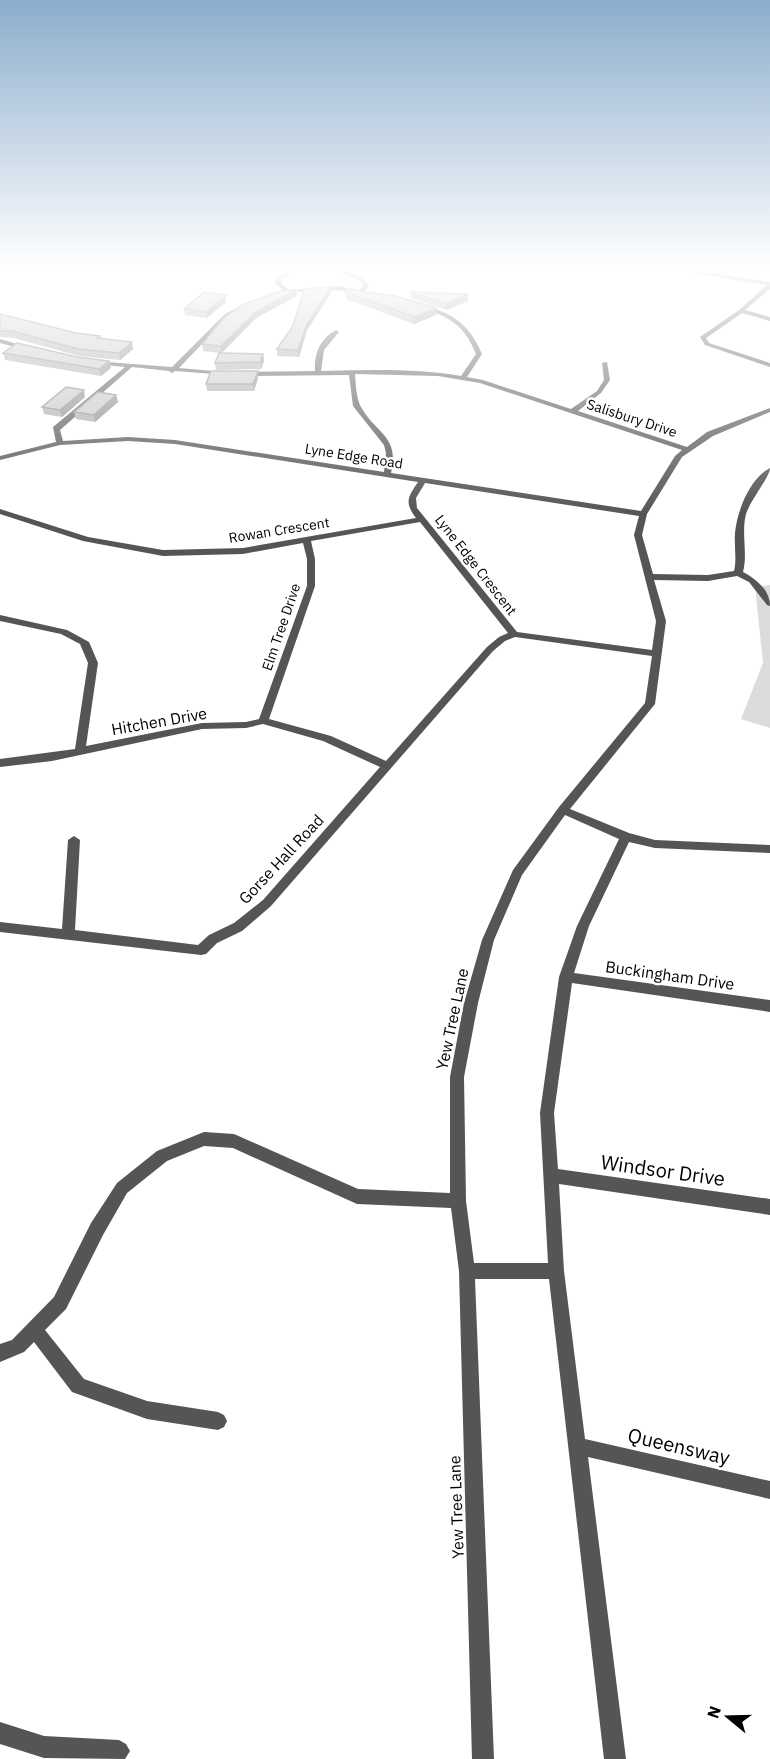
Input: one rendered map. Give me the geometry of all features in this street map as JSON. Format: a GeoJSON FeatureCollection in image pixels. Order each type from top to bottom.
{"type":"FeatureCollection","features":[{"type":"Feature","properties":{"kind":"street"},"geometry":{"type":"LineString","coordinates":[[31,349],[38,351]]}},
{"type":"Feature","properties":{"kind":"street"},"geometry":{"type":"LineString","coordinates":[[172,371],[193,349]]}},
{"type":"Feature","properties":{"kind":"street"},"geometry":{"type":"LineString","coordinates":[[318,373],[320,349]]}},
{"type":"Feature","properties":{"kind":"street"},"geometry":{"type":"LineString","coordinates":[[463,378],[479,354],[477,349]]}},
{"type":"Feature","properties":{"kind":"street"},"geometry":{"type":"LineString","coordinates":[[722,349],[770,365]]}},
{"type":"Feature","properties":{"kind":"street","name":"Salisbury Drive"},"geometry":{"type":"LineString","coordinates":[[87,361],[210,374],[352,372],[438,374],[481,381],[688,450]]}},
{"type":"Feature","properties":{"kind":"street"},"geometry":{"type":"LineString","coordinates":[[573,411],[599,392],[607,380],[605,363]]}},
{"type":"Feature","properties":{"kind":"street"},"geometry":{"type":"LineString","coordinates":[[60,443],[56,429],[130,366]]}},
{"type":"Feature","properties":{"kind":"street"},"geometry":{"type":"LineString","coordinates":[[352,372],[358,408],[390,446],[392,459],[387,474]]}},
{"type":"Feature","properties":{"kind":"street","name":"Yew Tree Lane"},"geometry":{"type":"LineString","coordinates":[[483,1759],[467,1271],[458,1201],[457,1077],[471,1003],[489,940],[517,873],[563,810],[650,704],[661,621],[638,535],[643,514],[679,456],[710,434],[770,410]]}},
{"type":"Feature","properties":{"kind":"street","name":"Lyne Edge Road"},"geometry":{"type":"LineString","coordinates":[[0,458],[60,443],[128,439],[175,442],[643,514]]}},
{"type":"Feature","properties":{"kind":"street"},"geometry":{"type":"LineString","coordinates":[[738,573],[740,517],[753,490],[770,470]]}},
{"type":"Feature","properties":{"kind":"street","name":"Lyne Edge Crescent"},"geometry":{"type":"LineString","coordinates":[[423,480],[411,502],[514,634],[657,654]]}},
{"type":"Feature","properties":{"kind":"street","name":"Rowan Crescent"},"geometry":{"type":"LineString","coordinates":[[0,511],[86,539],[163,553],[243,551],[422,519]]}},
{"type":"Feature","properties":{"kind":"street","name":"Elm Tree Drive"},"geometry":{"type":"LineString","coordinates":[[263,721],[311,586],[311,559],[307,540]]}},
{"type":"Feature","properties":{"kind":"street"},"geometry":{"type":"LineString","coordinates":[[649,577],[708,578],[738,573],[752,580],[770,603]]}},
{"type":"Feature","properties":{"kind":"street"},"geometry":{"type":"LineString","coordinates":[[0,618],[64,632],[84,642],[93,663],[80,751]]}},
{"type":"Feature","properties":{"kind":"street","name":"Gorse Hall Road"},"geometry":{"type":"LineString","coordinates":[[0,927],[201,950],[213,939],[238,927],[267,903],[490,650],[502,639],[514,634]]}},
{"type":"Feature","properties":{"kind":"street","name":"Hitchen Drive"},"geometry":{"type":"LineString","coordinates":[[0,763],[80,751],[202,726],[246,725],[263,721],[327,738],[387,766]]}},
{"type":"Feature","properties":{"kind":"street"},"geometry":{"type":"LineString","coordinates":[[563,810],[626,837],[655,844],[770,849]]}},
{"type":"Feature","properties":{"kind":"street"},"geometry":{"type":"LineString","coordinates":[[615,1759],[556,1271],[547,1113],[566,977],[583,926],[626,837]]}},
{"type":"Feature","properties":{"kind":"street"},"geometry":{"type":"LineString","coordinates":[[68,934],[74,840]]}},
{"type":"Feature","properties":{"kind":"street","name":"Buckingham Drive"},"geometry":{"type":"LineString","coordinates":[[566,977],[770,1006]]}},
{"type":"Feature","properties":{"kind":"street"},"geometry":{"type":"LineString","coordinates":[[0,1353],[18,1346],[60,1303],[97,1229],[122,1188],[162,1156],[204,1139],[234,1141],[357,1196],[458,1201]]}},
{"type":"Feature","properties":{"kind":"street","name":"Windsor Drive"},"geometry":{"type":"LineString","coordinates":[[550,1175],[770,1207]]}},
{"type":"Feature","properties":{"kind":"street"},"geometry":{"type":"LineString","coordinates":[[467,1271],[556,1271]]}},
{"type":"Feature","properties":{"kind":"street"},"geometry":{"type":"LineString","coordinates":[[34,1329],[78,1386],[147,1410],[218,1420]]}},
{"type":"Feature","properties":{"kind":"street","name":"Queensway"},"geometry":{"type":"LineString","coordinates":[[578,1446],[770,1490]]}},
{"type":"Feature","properties":{"kind":"street"},"geometry":{"type":"LineString","coordinates":[[0,1733],[44,1747],[119,1751]]}},
{"type":"Feature","properties":{"kind":"shaded area"},"geometry":{"type":"Polygon","coordinates":[[[770,585],[770,728],[741,719],[763,663],[755,587],[770,585]]]}},
{"type":"Feature","properties":{"kind":"building"},"geometry":{"type":"Polygon","coordinates":[[[8,349],[43,349],[109,361],[99,369],[3,353],[8,349]]]}},
{"type":"Feature","properties":{"kind":"building"},"geometry":{"type":"Polygon","coordinates":[[[79,349],[124,349],[119,353],[79,349]]]}},
{"type":"Feature","properties":{"kind":"building"},"geometry":{"type":"Polygon","coordinates":[[[219,353],[263,354],[260,362],[215,363],[219,353]]]}},
{"type":"Feature","properties":{"kind":"building"},"geometry":{"type":"Polygon","coordinates":[[[211,371],[258,371],[253,384],[206,384],[211,371]]]}},
{"type":"Feature","properties":{"kind":"building"},"geometry":{"type":"Polygon","coordinates":[[[66,387],[84,390],[60,410],[42,407],[66,387]]]}},
{"type":"Feature","properties":{"kind":"building"},"geometry":{"type":"Polygon","coordinates":[[[98,392],[116,395],[94,415],[74,412],[98,392]]]}}]}
